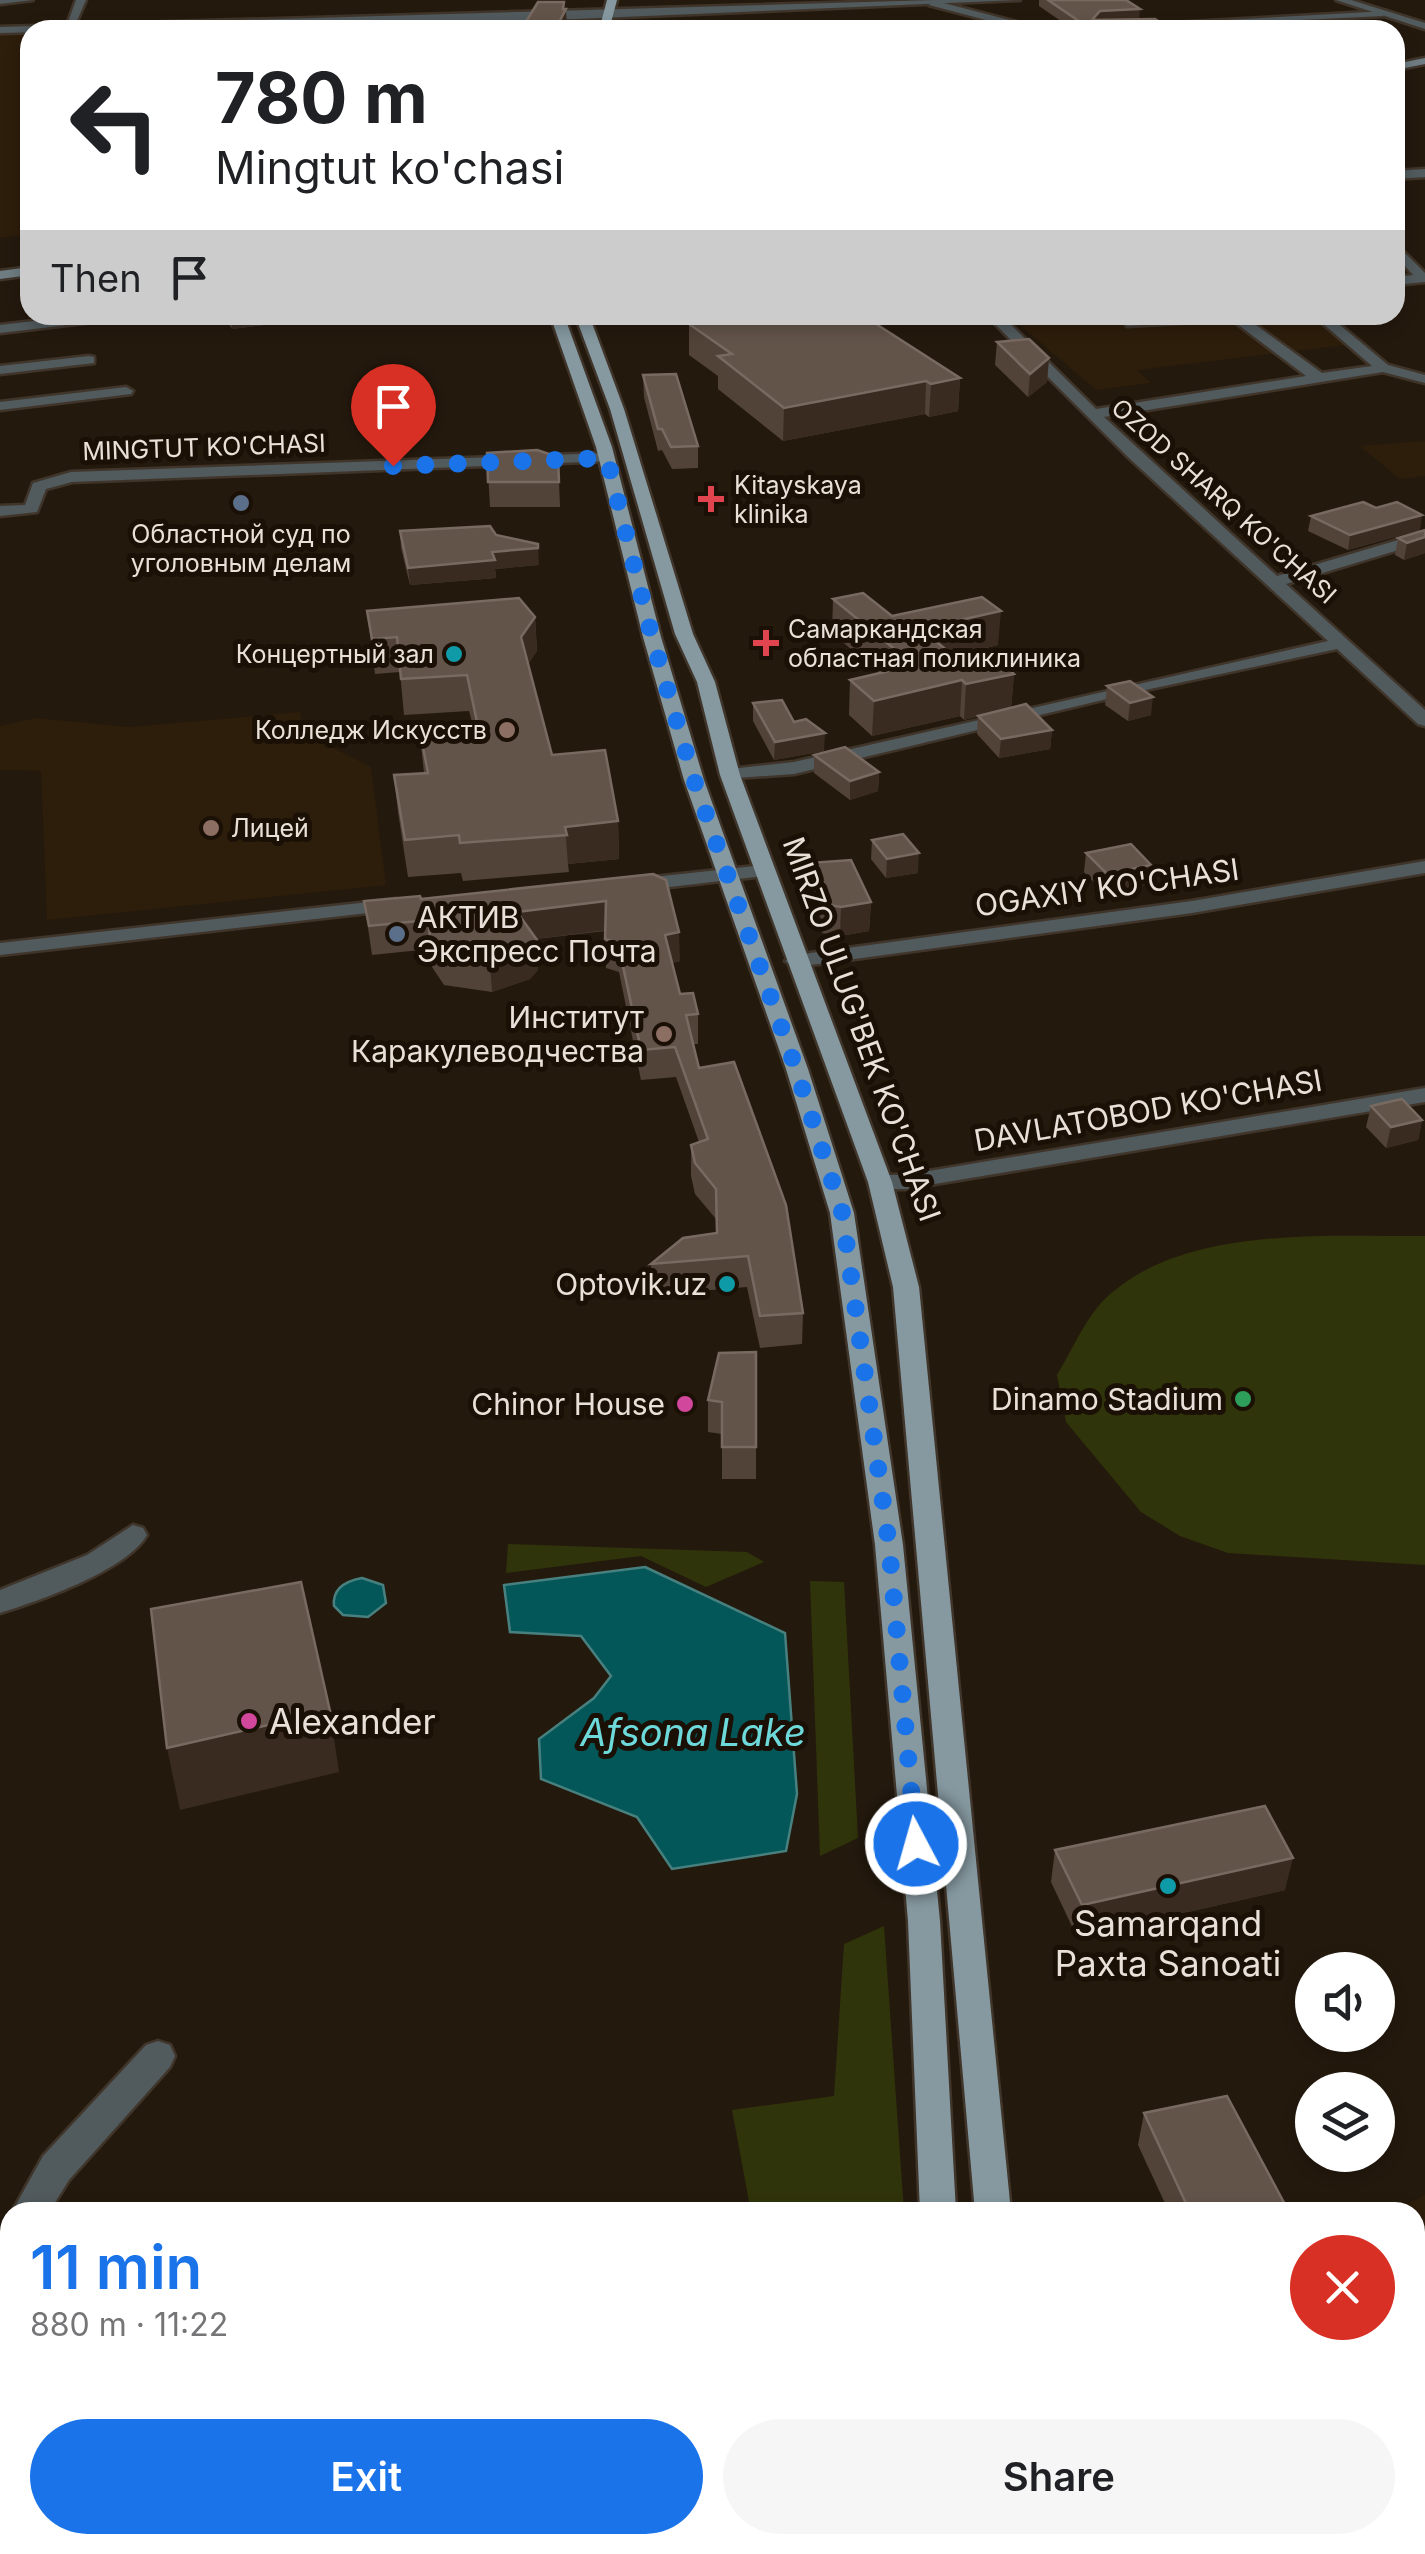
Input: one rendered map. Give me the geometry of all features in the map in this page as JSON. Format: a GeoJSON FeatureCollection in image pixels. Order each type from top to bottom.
{"type":"FeatureCollection","features":[{"type":"Feature","properties":{"kind":"main road"},"geometry":{"type":"LineString","coordinates":[[591,20],[595,0]]}},
{"type":"Feature","properties":{"kind":"main road"},"geometry":{"type":"LineString","coordinates":[[609,20],[612,0]]}},
{"type":"Feature","properties":{"kind":"main road"},"geometry":{"type":"LineString","coordinates":[[560,325],[607,458],[667,690],[842,1212],[889,1545],[924,1921],[938,2202]]}},
{"type":"Feature","properties":{"kind":"main road","name":"MIRZO ULUG'BEK KO'CHASI"},"geometry":{"type":"LineString","coordinates":[[586,325],[617,410],[684,634],[706,682],[730,775],[880,1182],[906,1288],[980,2048],[991,2202]]}},
{"type":"Feature","properties":{"kind":"street"},"geometry":{"type":"LineString","coordinates":[[0,0],[28,0]]}},
{"type":"Feature","properties":{"kind":"street"},"geometry":{"type":"LineString","coordinates":[[448,20],[1014,0]]}},
{"type":"Feature","properties":{"kind":"street"},"geometry":{"type":"LineString","coordinates":[[1341,0],[1425,26]]}},
{"type":"Feature","properties":{"kind":"street"},"geometry":{"type":"LineString","coordinates":[[926,2],[997,20]]}},
{"type":"Feature","properties":{"kind":"street"},"geometry":{"type":"LineString","coordinates":[[268,20],[270,10]]}},
{"type":"Feature","properties":{"kind":"street"},"geometry":{"type":"LineString","coordinates":[[1265,20],[1382,13]]}},
{"type":"Feature","properties":{"kind":"street"},"geometry":{"type":"LineString","coordinates":[[1405,260],[1421,280]]}},
{"type":"Feature","properties":{"kind":"street"},"geometry":{"type":"LineString","coordinates":[[0,329],[34,325]]}},
{"type":"Feature","properties":{"kind":"street","name":"OZOD SHARQ KO'CHASI"},"geometry":{"type":"LineString","coordinates":[[1003,325],[1092,414],[1425,720]]}},
{"type":"Feature","properties":{"kind":"street"},"geometry":{"type":"LineString","coordinates":[[1247,325],[1320,379]]}},
{"type":"Feature","properties":{"kind":"street"},"geometry":{"type":"LineString","coordinates":[[1332,325],[1383,368],[1425,380]]}},
{"type":"Feature","properties":{"kind":"street"},"geometry":{"type":"LineString","coordinates":[[0,370],[89,360]]}},
{"type":"Feature","properties":{"kind":"street"},"geometry":{"type":"LineString","coordinates":[[1092,414],[1383,368]]}},
{"type":"Feature","properties":{"kind":"street"},"geometry":{"type":"LineString","coordinates":[[0,406],[126,391]]}},
{"type":"Feature","properties":{"kind":"street","name":"MINGTUT KO'CHASI"},"geometry":{"type":"LineString","coordinates":[[0,511],[31,509],[39,486],[71,476],[607,458]]}},
{"type":"Feature","properties":{"kind":"street"},"geometry":{"type":"LineString","coordinates":[[1274,582],[1315,573],[1425,537]]}},
{"type":"Feature","properties":{"kind":"street"},"geometry":{"type":"LineString","coordinates":[[730,775],[808,765],[1342,643]]}},
{"type":"Feature","properties":{"kind":"street","name":"OGAXIY KO'CHASI"},"geometry":{"type":"LineString","coordinates":[[796,960],[1192,907],[1425,866]]}},
{"type":"Feature","properties":{"kind":"street"},"geometry":{"type":"LineString","coordinates":[[606,886],[764,871]]}},
{"type":"Feature","properties":{"kind":"street"},"geometry":{"type":"LineString","coordinates":[[0,948],[413,904]]}},
{"type":"Feature","properties":{"kind":"street","name":"DAVLATOBOD KO'CHASI"},"geometry":{"type":"LineString","coordinates":[[880,1182],[905,1182],[1425,1095]]}},
{"type":"Feature","properties":{"kind":"street"},"geometry":{"type":"LineString","coordinates":[[0,1602],[97,1562],[133,1535]]}},
{"type":"Feature","properties":{"kind":"street"},"geometry":{"type":"LineString","coordinates":[[36,2202],[56,2168],[158,2056]]}},
{"type":"Feature","properties":{"kind":"shaded area"},"geometry":{"type":"Polygon","coordinates":[[[20,33],[20,235],[0,238],[0,34],[20,33]]]}},
{"type":"Feature","properties":{"kind":"shaded area"},"geometry":{"type":"Polygon","coordinates":[[[1020,325],[1337,325],[1363,343],[1137,370],[1151,383],[1096,390],[1020,325]]]}},
{"type":"Feature","properties":{"kind":"shaded area"},"geometry":{"type":"Polygon","coordinates":[[[1425,441],[1425,476],[1400,479],[1360,446],[1425,441]]]}},
{"type":"Feature","properties":{"kind":"shaded area","name":"Лицей"},"geometry":{"type":"Polygon","coordinates":[[[300,712],[303,733],[371,767],[386,885],[47,920],[41,771],[0,770],[0,726],[35,718],[130,727],[300,712]]]}},
{"type":"Feature","properties":{"kind":"green space","name":"Dinamo Stadium"},"geometry":{"type":"Polygon","coordinates":[[[1425,1236],[1425,1565],[1228,1553],[1180,1536],[1141,1512],[1066,1422],[1057,1375],[1101,1303],[1133,1277],[1170,1259],[1254,1240],[1425,1236]]]}},
{"type":"Feature","properties":{"kind":"green space"},"geometry":{"type":"Polygon","coordinates":[[[508,1544],[747,1552],[764,1562],[706,1587],[641,1556],[506,1573],[508,1544]]]}},
{"type":"Feature","properties":{"kind":"green space"},"geometry":{"type":"Polygon","coordinates":[[[810,1581],[844,1582],[858,1838],[820,1856],[810,1581]]]}},
{"type":"Feature","properties":{"kind":"green space"},"geometry":{"type":"Polygon","coordinates":[[[884,1926],[903,2202],[749,2202],[732,2110],[834,2096],[844,1944],[884,1926]]]}},
{"type":"Feature","properties":{"kind":"water","name":"Afsona Lake"},"geometry":{"type":"Polygon","coordinates":[[[645,1567],[785,1633],[797,1794],[786,1851],[672,1869],[637,1817],[541,1779],[539,1739],[594,1698],[611,1676],[581,1636],[510,1632],[504,1585],[645,1567]]]}},
{"type":"Feature","properties":{"kind":"water"},"geometry":{"type":"Polygon","coordinates":[[[362,1578],[383,1585],[386,1603],[368,1617],[343,1615],[334,1606],[335,1594],[346,1583],[362,1578]]]}},
{"type":"Feature","properties":{"kind":"building"},"geometry":{"type":"Polygon","coordinates":[[[1048,0],[1126,0],[1140,9],[1100,11],[1092,20],[1077,20],[1048,0]]]}},
{"type":"Feature","properties":{"kind":"building"},"geometry":{"type":"Polygon","coordinates":[[[538,2],[564,2],[566,9],[560,20],[527,20],[538,2]]]}},
{"type":"Feature","properties":{"kind":"building"},"geometry":{"type":"Polygon","coordinates":[[[690,325],[878,325],[960,378],[784,408],[718,356],[732,354],[690,325]]]}},
{"type":"Feature","properties":{"kind":"building"},"geometry":{"type":"Polygon","coordinates":[[[1029,339],[1049,358],[1030,374],[997,342],[1029,339]]]}},
{"type":"Feature","properties":{"kind":"building"},"geometry":{"type":"Polygon","coordinates":[[[676,374],[698,446],[671,447],[662,429],[658,429],[643,375],[676,374]]]}},
{"type":"Feature","properties":{"kind":"building"},"geometry":{"type":"Polygon","coordinates":[[[537,450],[558,457],[559,482],[488,482],[487,453],[537,450]]]}},
{"type":"Feature","properties":{"kind":"building"},"geometry":{"type":"Polygon","coordinates":[[[1363,502],[1376,508],[1397,502],[1422,515],[1350,535],[1311,516],[1363,502]]]}},
{"type":"Feature","properties":{"kind":"building"},"geometry":{"type":"Polygon","coordinates":[[[490,526],[496,535],[538,544],[538,548],[492,552],[495,560],[408,568],[400,531],[490,526]]]}},
{"type":"Feature","properties":{"kind":"building"},"geometry":{"type":"Polygon","coordinates":[[[1425,530],[1425,537],[1407,543],[1398,538],[1425,530]]]}},
{"type":"Feature","properties":{"kind":"building"},"geometry":{"type":"Polygon","coordinates":[[[863,593],[892,616],[982,597],[1001,611],[920,629],[958,659],[992,652],[1014,674],[966,684],[962,680],[874,701],[850,680],[914,665],[833,599],[863,593]]]}},
{"type":"Feature","properties":{"kind":"building"},"geometry":{"type":"Polygon","coordinates":[[[519,598],[535,617],[521,637],[552,755],[605,750],[618,821],[565,827],[567,835],[460,843],[459,835],[405,840],[394,775],[428,773],[419,727],[477,722],[467,675],[401,679],[397,637],[372,639],[367,611],[519,598]]]}},
{"type":"Feature","properties":{"kind":"building"},"geometry":{"type":"Polygon","coordinates":[[[1130,681],[1153,697],[1130,703],[1107,686],[1130,681]]]}},
{"type":"Feature","properties":{"kind":"building"},"geometry":{"type":"Polygon","coordinates":[[[782,700],[794,722],[806,719],[825,733],[775,742],[753,703],[782,700]]]}},
{"type":"Feature","properties":{"kind":"building"},"geometry":{"type":"Polygon","coordinates":[[[1026,704],[1052,730],[1001,739],[978,716],[1026,704]]]}},
{"type":"Feature","properties":{"kind":"building"},"geometry":{"type":"Polygon","coordinates":[[[845,747],[879,772],[850,781],[814,755],[845,747]]]}},
{"type":"Feature","properties":{"kind":"building"},"geometry":{"type":"Polygon","coordinates":[[[903,834],[919,853],[887,859],[872,840],[903,834]]]}},
{"type":"Feature","properties":{"kind":"building"},"geometry":{"type":"Polygon","coordinates":[[[1131,844],[1151,865],[1107,874],[1086,853],[1131,844]]]}},
{"type":"Feature","properties":{"kind":"building"},"geometry":{"type":"Polygon","coordinates":[[[851,860],[871,902],[841,907],[823,904],[824,894],[809,863],[851,860]]]}},
{"type":"Feature","properties":{"kind":"building"},"geometry":{"type":"Polygon","coordinates":[[[653,874],[666,880],[679,932],[665,935],[680,994],[693,993],[698,1014],[686,1015],[699,1068],[734,1062],[786,1205],[803,1313],[760,1316],[748,1256],[651,1264],[683,1238],[717,1233],[716,1189],[695,1163],[691,1145],[708,1139],[675,1047],[641,1050],[618,943],[605,939],[606,901],[517,912],[537,940],[529,949],[490,963],[442,955],[430,937],[428,920],[369,926],[364,901],[420,896],[421,899],[653,874]]]}},
{"type":"Feature","properties":{"kind":"building"},"geometry":{"type":"Polygon","coordinates":[[[1402,1099],[1422,1120],[1391,1127],[1371,1106],[1402,1099]]]}},
{"type":"Feature","properties":{"kind":"building"},"geometry":{"type":"Polygon","coordinates":[[[756,1352],[756,1447],[722,1447],[722,1402],[708,1400],[719,1353],[756,1352]]]}},
{"type":"Feature","properties":{"kind":"building"},"geometry":{"type":"Polygon","coordinates":[[[301,1582],[330,1711],[167,1748],[151,1609],[301,1582]]]}},
{"type":"Feature","properties":{"kind":"building"},"geometry":{"type":"Polygon","coordinates":[[[1265,1806],[1293,1858],[1082,1905],[1055,1850],[1265,1806]]]}},
{"type":"Feature","properties":{"kind":"building"},"geometry":{"type":"Polygon","coordinates":[[[1227,2096],[1284,2202],[1185,2202],[1144,2113],[1227,2096]]]}},
{"type":"Feature","properties":{"kind":"place","name":"Kitayskaya klinika"},"geometry":{"type":"Point","coordinates":[711,499]}},
{"type":"Feature","properties":{"kind":"place","name":"Областной суд по уголовным делам"},"geometry":{"type":"Point","coordinates":[241,503]}},
{"type":"Feature","properties":{"kind":"place","name":"Самаркандская областная поликлиника"},"geometry":{"type":"Point","coordinates":[766,643]}},
{"type":"Feature","properties":{"kind":"place","name":"Концертный зал"},"geometry":{"type":"Point","coordinates":[454,654]}},
{"type":"Feature","properties":{"kind":"place","name":"Колледж Искусств"},"geometry":{"type":"Point","coordinates":[507,730]}},
{"type":"Feature","properties":{"kind":"place","name":"Лицей"},"geometry":{"type":"Point","coordinates":[211,828]}},
{"type":"Feature","properties":{"kind":"place","name":"АКТИВ Экспресс Почта"},"geometry":{"type":"Point","coordinates":[397,934]}},
{"type":"Feature","properties":{"kind":"place","name":"Институт Каракулеводчества"},"geometry":{"type":"Point","coordinates":[664,1034]}},
{"type":"Feature","properties":{"kind":"place","name":"Optovik.uz"},"geometry":{"type":"Point","coordinates":[727,1284]}},
{"type":"Feature","properties":{"kind":"place","name":"Dinamo Stadium"},"geometry":{"type":"Point","coordinates":[1243,1399]}},
{"type":"Feature","properties":{"kind":"place","name":"Chinor House"},"geometry":{"type":"Point","coordinates":[685,1404]}},
{"type":"Feature","properties":{"kind":"place","name":"Alexander"},"geometry":{"type":"Point","coordinates":[249,1721]}},
{"type":"Feature","properties":{"kind":"place","name":"Samarqand Paxta Sanoati"},"geometry":{"type":"Point","coordinates":[1168,1886]}},
{"type":"Feature","properties":{"kind":"route"},"geometry":{"type":"LineString","coordinates":[[393,466],[607,458],[652,637],[694,780],[842,1212],[889,1545],[916,1844]]}}]}
